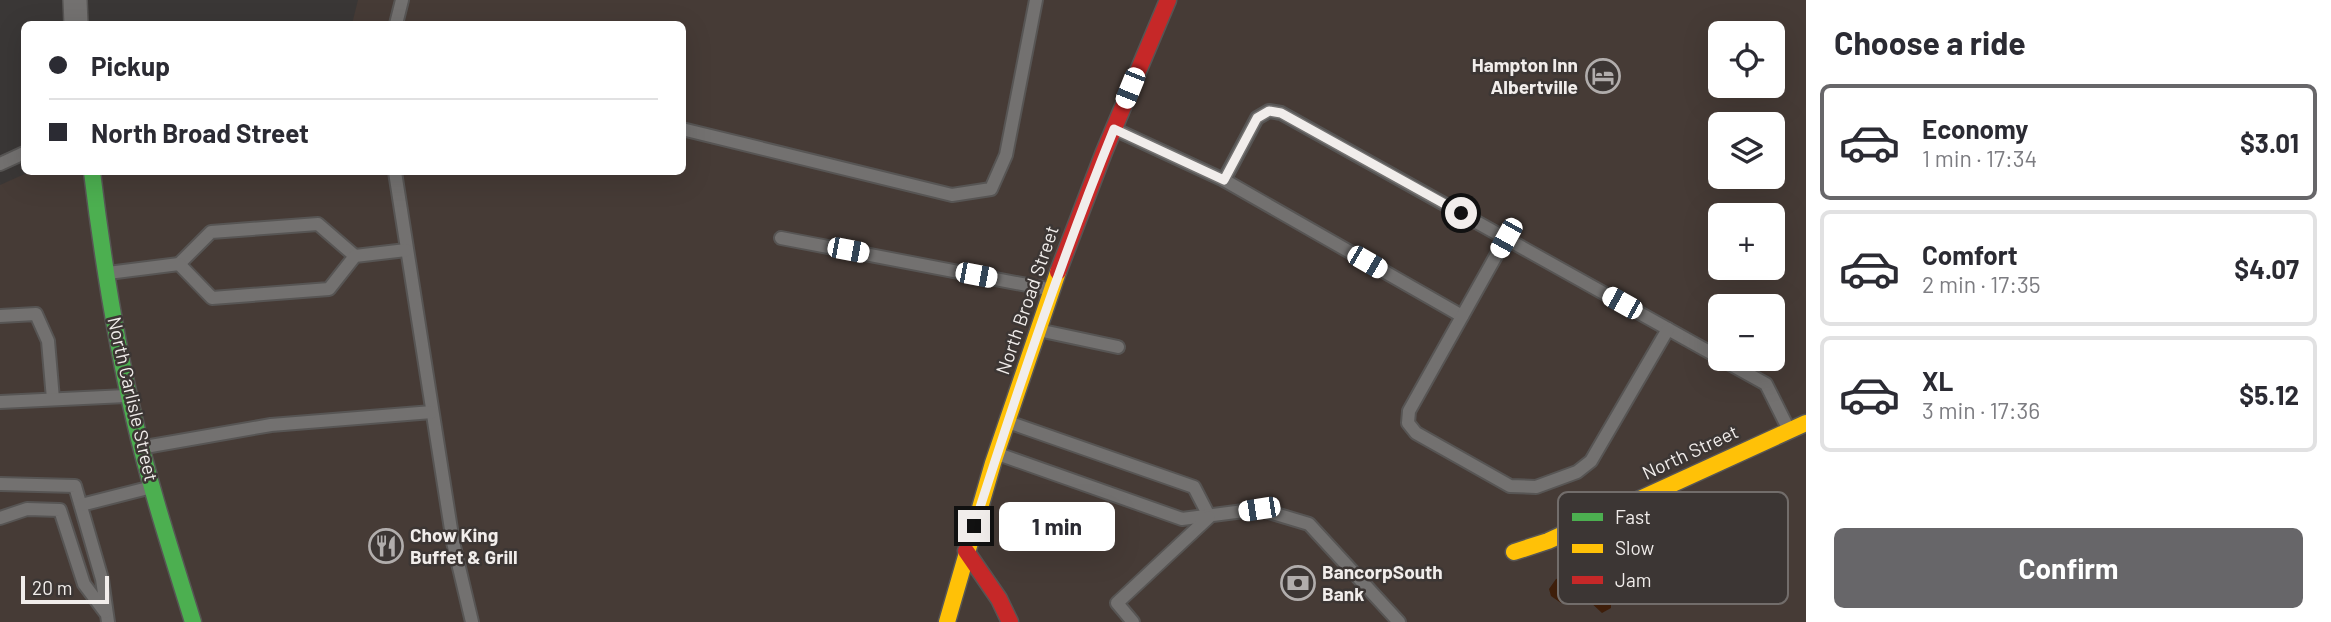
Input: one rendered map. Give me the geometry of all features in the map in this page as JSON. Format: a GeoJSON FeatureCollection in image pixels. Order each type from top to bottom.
{"type":"FeatureCollection","features":[{"type":"Feature","properties":{"kind":"main road","name":"North Broad Street"},"geometry":{"type":"LineString","coordinates":[[947,622],[966,551],[1037,330],[1073,229],[1168,0]]}},
{"type":"Feature","properties":{"kind":"main road","name":"North Carlisle Street"},"geometry":{"type":"LineString","coordinates":[[92,175],[130,396],[152,486],[193,622]]}},
{"type":"Feature","properties":{"kind":"main road","name":"North Street"},"geometry":{"type":"LineString","coordinates":[[1654,492],[1806,423]]}},
{"type":"Feature","properties":{"kind":"main road","name":"North Street"},"geometry":{"type":"LineString","coordinates":[[1514,552],[1558,536]]}},
{"type":"Feature","properties":{"kind":"main road"},"geometry":{"type":"LineString","coordinates":[[966,551],[999,599],[1010,622]]}},
{"type":"Feature","properties":{"kind":"street"},"geometry":{"type":"LineString","coordinates":[[75,0],[76,21]]}},
{"type":"Feature","properties":{"kind":"lane"},"geometry":{"type":"LineString","coordinates":[[397,21],[402,0]]}},
{"type":"Feature","properties":{"kind":"lane"},"geometry":{"type":"LineString","coordinates":[[686,131],[952,195],[991,189],[1006,155],[1036,0]]}},
{"type":"Feature","properties":{"kind":"lane"},"geometry":{"type":"LineString","coordinates":[[1224,180],[1257,118],[1269,111],[1281,113],[1708,351]]}},
{"type":"Feature","properties":{"kind":"lane"},"geometry":{"type":"LineString","coordinates":[[1114,129],[1224,180],[1462,316]]}},
{"type":"Feature","properties":{"kind":"lane"},"geometry":{"type":"LineString","coordinates":[[0,164],[21,154]]}},
{"type":"Feature","properties":{"kind":"lane"},"geometry":{"type":"LineString","coordinates":[[395,175],[453,542],[472,622]]}},
{"type":"Feature","properties":{"kind":"lane"},"geometry":{"type":"LineString","coordinates":[[107,273],[178,264],[211,232],[318,224],[355,256]]}},
{"type":"Feature","properties":{"kind":"lane"},"geometry":{"type":"LineString","coordinates":[[781,238],[1052,290]]}},
{"type":"Feature","properties":{"kind":"lane"},"geometry":{"type":"LineString","coordinates":[[1506,238],[1409,411],[1408,424],[1416,433],[1510,486],[1536,487],[1577,472],[1591,461],[1668,329]]}},
{"type":"Feature","properties":{"kind":"lane"},"geometry":{"type":"LineString","coordinates":[[178,264],[212,298],[328,289],[355,256],[406,250]]}},
{"type":"Feature","properties":{"kind":"lane"},"geometry":{"type":"LineString","coordinates":[[0,316],[36,314],[48,341],[53,400]]}},
{"type":"Feature","properties":{"kind":"lane"},"geometry":{"type":"LineString","coordinates":[[1037,330],[1118,347]]}},
{"type":"Feature","properties":{"kind":"lane"},"geometry":{"type":"LineString","coordinates":[[1744,371],[1766,384],[1789,430]]}},
{"type":"Feature","properties":{"kind":"lane"},"geometry":{"type":"LineString","coordinates":[[0,402],[130,396]]}},
{"type":"Feature","properties":{"kind":"lane"},"geometry":{"type":"LineString","coordinates":[[142,448],[271,425],[432,412]]}},
{"type":"Feature","properties":{"kind":"lane"},"geometry":{"type":"LineString","coordinates":[[1007,421],[1194,486],[1209,516]]}},
{"type":"Feature","properties":{"kind":"lane"},"geometry":{"type":"LineString","coordinates":[[997,454],[1182,519],[1259,509],[1309,524],[1399,622]]}},
{"type":"Feature","properties":{"kind":"lane"},"geometry":{"type":"LineString","coordinates":[[0,484],[75,486],[102,579],[106,617]]}},
{"type":"Feature","properties":{"kind":"lane"},"geometry":{"type":"LineString","coordinates":[[81,505],[152,486]]}},
{"type":"Feature","properties":{"kind":"lane"},"geometry":{"type":"LineString","coordinates":[[0,518],[27,509],[60,510],[84,584],[106,617]]}},
{"type":"Feature","properties":{"kind":"lane"},"geometry":{"type":"LineString","coordinates":[[1133,622],[1117,603],[1209,516]]}},
{"type":"Feature","properties":{"kind":"shaded area"},"geometry":{"type":"Polygon","coordinates":[[[358,0],[1806,0],[1806,622],[0,622],[0,185],[22,175],[686,175],[686,21],[353,21],[358,0]]]}},
{"type":"Feature","properties":{"kind":"shaded area"},"geometry":{"type":"Polygon","coordinates":[[[1556,579],[1558,601],[1551,596],[1549,589],[1556,579]]]}},
{"type":"Feature","properties":{"kind":"shaded area"},"geometry":{"type":"Polygon","coordinates":[[[1592,604],[1611,604],[1611,608],[1602,613],[1592,604]]]}},
{"type":"Feature","properties":{"kind":"traffic: fast"},"geometry":{"type":"LineString","coordinates":[[92,175],[127,388],[154,495],[193,622]]}},
{"type":"Feature","properties":{"kind":"traffic: slow"},"geometry":{"type":"LineString","coordinates":[[947,622],[993,463],[1058,272]]}},
{"type":"Feature","properties":{"kind":"traffic: slow"},"geometry":{"type":"LineString","coordinates":[[1655,492],[1806,423]]}},
{"type":"Feature","properties":{"kind":"traffic: slow"},"geometry":{"type":"LineString","coordinates":[[1514,552],[1558,536]]}},
{"type":"Feature","properties":{"kind":"traffic: jam"},"geometry":{"type":"LineString","coordinates":[[1058,272],[1104,152],[1168,0]]}},
{"type":"Feature","properties":{"kind":"traffic: jam"},"geometry":{"type":"LineString","coordinates":[[966,551],[999,599],[1010,622]]}},
{"type":"Feature","properties":{"kind":"place","name":"Hampton Inn Albertville"},"geometry":{"type":"Point","coordinates":[1603,76]}},
{"type":"Feature","properties":{"kind":"place","name":"Chow King Buffet & Grill"},"geometry":{"type":"Point","coordinates":[386,546]}},
{"type":"Feature","properties":{"kind":"place","name":"BancorpSouth Bank"},"geometry":{"type":"Point","coordinates":[1298,583]}},
{"type":"Feature","properties":{"kind":"route"},"geometry":{"type":"LineString","coordinates":[[974,526],[1037,330],[1073,229],[1114,129],[1224,180],[1257,118],[1269,111],[1281,113],[1461,213]]}}]}
